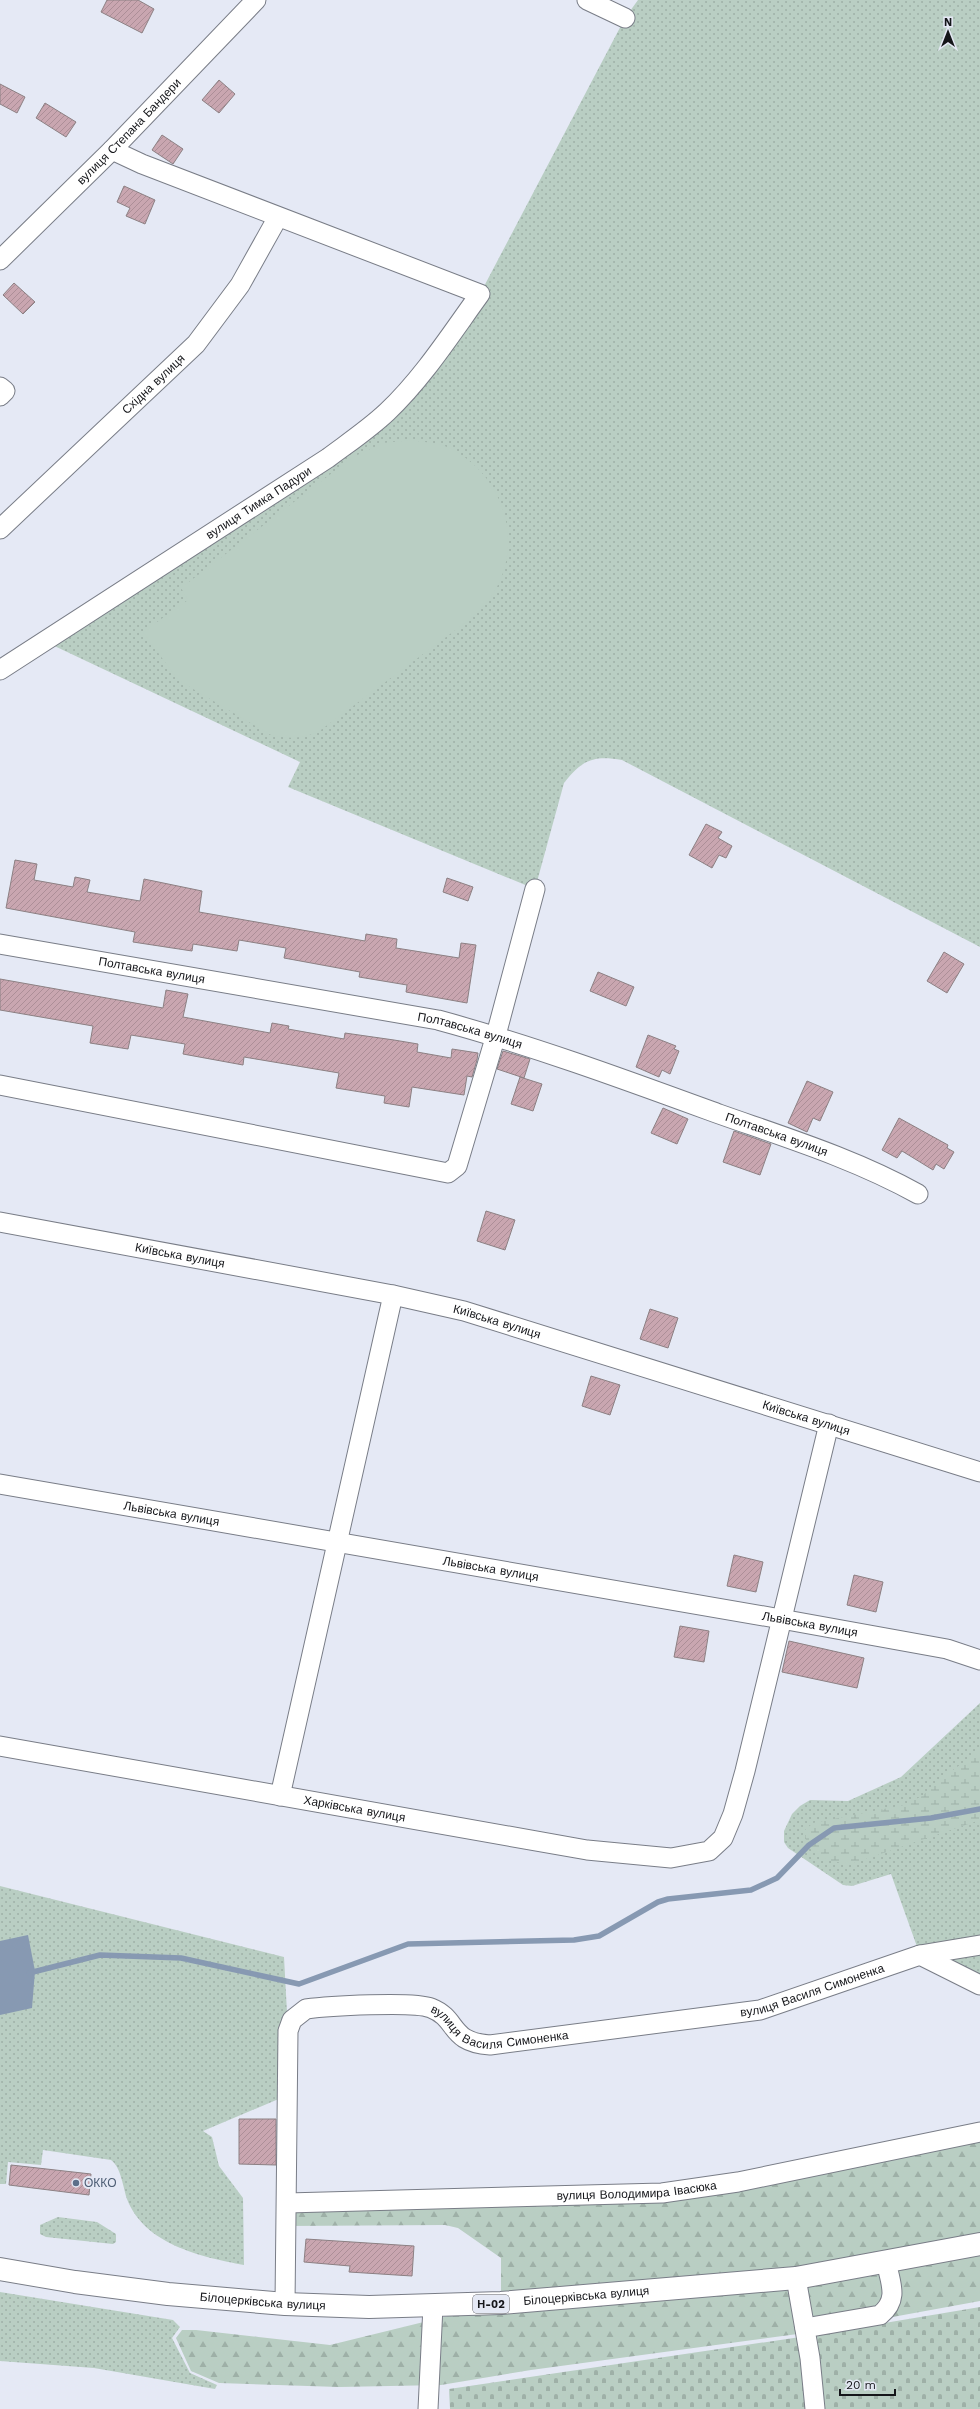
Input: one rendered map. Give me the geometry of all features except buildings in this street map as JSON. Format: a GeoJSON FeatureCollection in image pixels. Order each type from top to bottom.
{"type":"FeatureCollection","features":[{"type":"Feature","properties":{"kind":"main road","name":"Білоцерківська вулиця"},"geometry":{"type":"LineString","coordinates":[[0,2269],[75,2282],[168,2294],[285,2304],[369,2307],[433,2306],[501,2303],[796,2278],[980,2244]]}},
{"type":"Feature","properties":{"kind":"street","name":"вулиця Степана Бандери"},"geometry":{"type":"LineString","coordinates":[[0,260],[112,150],[256,0]]}},
{"type":"Feature","properties":{"kind":"street"},"geometry":{"type":"LineString","coordinates":[[587,0],[625,18]]}},
{"type":"Feature","properties":{"kind":"street"},"geometry":{"type":"LineString","coordinates":[[112,150],[142,164],[278,217]]}},
{"type":"Feature","properties":{"kind":"street","name":"вулиця Тимка Падури"},"geometry":{"type":"LineString","coordinates":[[0,670],[328,458],[366,430],[387,412],[405,391],[441,347],[480,294],[278,217]]}},
{"type":"Feature","properties":{"kind":"street","name":"Східна вулиця"},"geometry":{"type":"LineString","coordinates":[[0,529],[196,344],[240,285],[278,217]]}},
{"type":"Feature","properties":{"kind":"street"},"geometry":{"type":"LineString","coordinates":[[0,387],[5,391],[0,396]]}},
{"type":"Feature","properties":{"kind":"street"},"geometry":{"type":"LineString","coordinates":[[0,1085],[448,1174],[457,1166],[496,1035],[535,889]]}},
{"type":"Feature","properties":{"kind":"street","name":"Полтавська вулиця"},"geometry":{"type":"LineString","coordinates":[[0,944],[438,1020],[496,1035],[837,1156],[878,1173],[918,1194]]}},
{"type":"Feature","properties":{"kind":"street","name":"Київська вулиця"},"geometry":{"type":"LineString","coordinates":[[0,1222],[393,1295],[464,1311],[980,1472]]}},
{"type":"Feature","properties":{"kind":"street"},"geometry":{"type":"LineString","coordinates":[[280,1796],[339,1544],[393,1295]]}},
{"type":"Feature","properties":{"kind":"street"},"geometry":{"type":"LineString","coordinates":[[781,1619],[829,1424]]}},
{"type":"Feature","properties":{"kind":"street","name":"Львівська вулиця"},"geometry":{"type":"LineString","coordinates":[[0,1484],[339,1544],[781,1619],[948,1649],[980,1660]]}},
{"type":"Feature","properties":{"kind":"street","name":"Харківська вулиця"},"geometry":{"type":"LineString","coordinates":[[0,1746],[587,1850],[671,1858],[709,1851],[723,1838],[733,1814],[746,1771],[781,1619]]}},
{"type":"Feature","properties":{"kind":"street","name":"вулиця Василя Симоненка"},"geometry":{"type":"LineString","coordinates":[[285,2304],[288,2031],[292,2020],[306,2009],[422,2005],[440,2013],[463,2039],[472,2043],[490,2045],[760,2010],[920,1955],[980,1945]]}},
{"type":"Feature","properties":{"kind":"street"},"geometry":{"type":"LineString","coordinates":[[920,1955],[980,1985]]}},
{"type":"Feature","properties":{"kind":"street","name":"вулиця Володимира Івасюка"},"geometry":{"type":"LineString","coordinates":[[287,2203],[662,2193],[738,2182],[980,2132]]}},
{"type":"Feature","properties":{"kind":"street"},"geometry":{"type":"LineString","coordinates":[[805,2328],[880,2315],[889,2308],[893,2293],[886,2262]]}},
{"type":"Feature","properties":{"kind":"street"},"geometry":{"type":"LineString","coordinates":[[796,2278],[805,2328],[815,2409]]}},
{"type":"Feature","properties":{"kind":"street"},"geometry":{"type":"LineString","coordinates":[[428,2409],[433,2306]]}},
{"type":"Feature","properties":{"kind":"green space"},"geometry":{"type":"Polygon","coordinates":[[[638,0],[980,0],[980,947],[622,760],[603,758],[589,761],[570,775],[564,783],[535,889],[288,787],[300,762],[46,642],[366,430],[480,294],[625,18],[638,0]]]}},
{"type":"Feature","properties":{"kind":"green space"},"geometry":{"type":"Polygon","coordinates":[[[412,440],[442,445],[463,456],[480,470],[493,488],[502,508],[507,529],[508,551],[503,573],[493,594],[473,617],[318,732],[306,736],[289,738],[271,735],[178,680],[143,632],[188,600],[181,588],[353,457],[383,443],[412,440]]]}},
{"type":"Feature","properties":{"kind":"green space"},"geometry":{"type":"Polygon","coordinates":[[[980,1703],[980,1985],[920,1955],[891,1874],[852,1886],[843,1885],[788,1848],[784,1842],[784,1831],[792,1814],[800,1806],[810,1800],[848,1801],[901,1777],[980,1703]]]}},
{"type":"Feature","properties":{"kind":"green space"},"geometry":{"type":"Polygon","coordinates":[[[980,1750],[980,1820],[854,1863],[829,1860],[814,1853],[809,1847],[805,1830],[813,1823],[904,1805],[922,1796],[945,1776],[980,1750]]]}},
{"type":"Feature","properties":{"kind":"green space"},"geometry":{"type":"Polygon","coordinates":[[[0,1886],[284,1957],[288,2031],[288,2095],[203,2131],[212,2137],[219,2166],[243,2198],[244,2265],[210,2258],[176,2246],[160,2238],[146,2227],[135,2214],[127,2199],[117,2167],[111,2160],[43,2150],[41,2165],[8,2162],[6,2184],[0,2184],[0,1886]]]}},
{"type":"Feature","properties":{"kind":"green space"},"geometry":{"type":"Polygon","coordinates":[[[980,2132],[980,2301],[805,2333],[531,2370],[441,2385],[339,2387],[219,2383],[191,2371],[176,2338],[182,2330],[196,2330],[330,2345],[501,2303],[501,2258],[458,2228],[445,2225],[287,2226],[287,2203],[627,2195],[980,2132]]]}},
{"type":"Feature","properties":{"kind":"green space"},"geometry":{"type":"Polygon","coordinates":[[[58,2217],[97,2222],[116,2234],[116,2242],[113,2244],[46,2237],[40,2234],[40,2225],[58,2217]]]}},
{"type":"Feature","properties":{"kind":"green space"},"geometry":{"type":"Polygon","coordinates":[[[0,2292],[173,2320],[180,2327],[172,2338],[190,2373],[217,2385],[215,2389],[94,2368],[0,2361],[0,2292]]]}},
{"type":"Feature","properties":{"kind":"green space"},"geometry":{"type":"Polygon","coordinates":[[[980,2307],[980,2409],[450,2409],[449,2389],[807,2336],[980,2307]]]}},
{"type":"Feature","properties":{"kind":"water"},"geometry":{"type":"Polygon","coordinates":[[[28,1935],[35,1971],[32,2008],[0,2015],[0,1941],[28,1935]]]}},
{"type":"Feature","properties":{"kind":"waterway"},"geometry":{"type":"LineString","coordinates":[[29,1973],[100,1955],[181,1958],[299,1984],[408,1944],[574,1940],[599,1936],[658,1902],[668,1899],[751,1890],[777,1878],[809,1845],[834,1828],[931,1818],[980,1809]]}},
{"type":"Feature","properties":{"kind":"place","name":"ОККО"},"geometry":{"type":"Point","coordinates":[76,2183]}}]}
